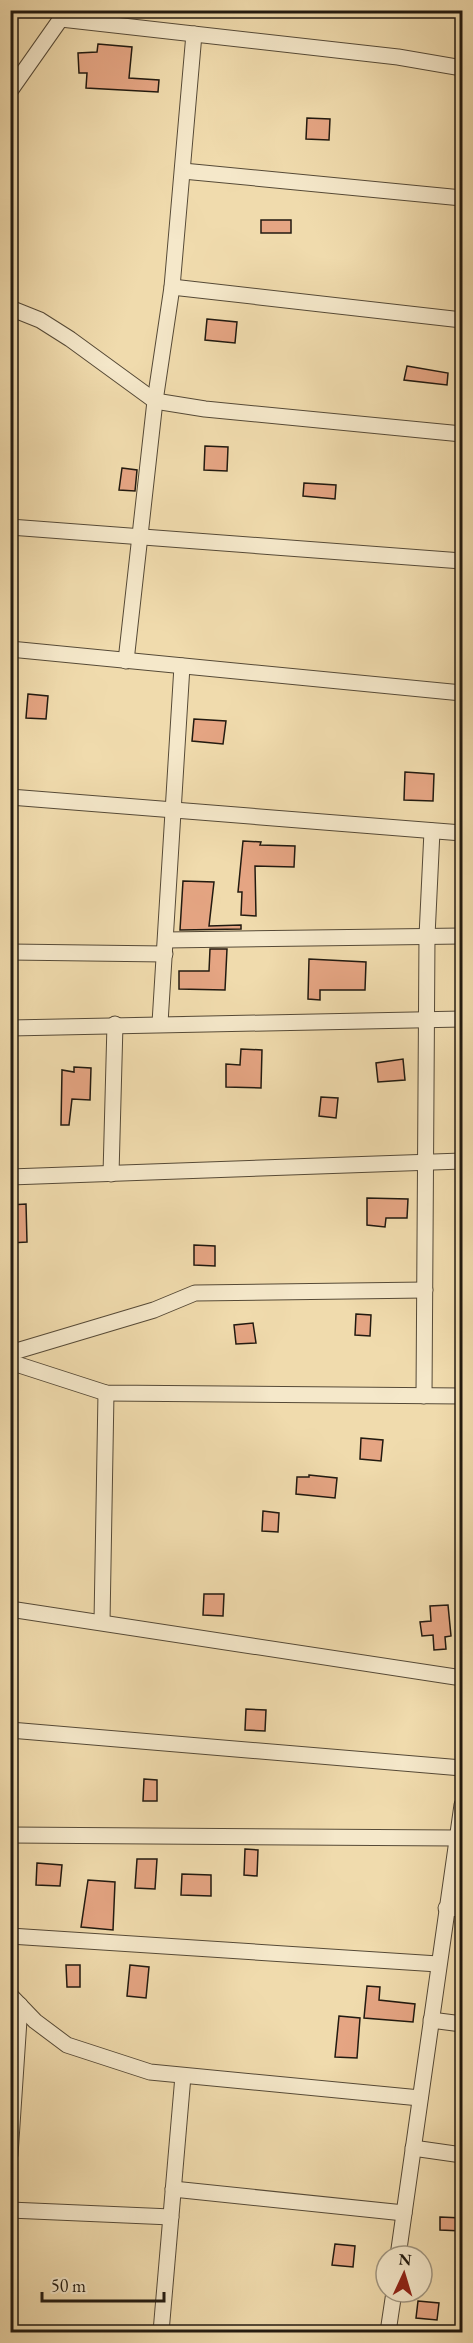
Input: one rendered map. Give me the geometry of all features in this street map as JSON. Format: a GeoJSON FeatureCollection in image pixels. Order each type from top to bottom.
{"type":"FeatureCollection","features":[{"type":"Feature","properties":{"kind":"street"},"geometry":{"type":"LineString","coordinates":[[10,91],[64,15],[194,34],[398,57],[462,68]]}},
{"type":"Feature","properties":{"kind":"street"},"geometry":{"type":"LineString","coordinates":[[126,661],[155,401],[172,287],[194,34]]}},
{"type":"Feature","properties":{"kind":"street"},"geometry":{"type":"LineString","coordinates":[[183,171],[462,198]]}},
{"type":"Feature","properties":{"kind":"street"},"geometry":{"type":"LineString","coordinates":[[172,287],[462,320]]}},
{"type":"Feature","properties":{"kind":"street"},"geometry":{"type":"LineString","coordinates":[[10,308],[40,320],[70,339],[155,401],[205,409],[462,434]]}},
{"type":"Feature","properties":{"kind":"street"},"geometry":{"type":"LineString","coordinates":[[10,527],[462,561]]}},
{"type":"Feature","properties":{"kind":"street"},"geometry":{"type":"LineString","coordinates":[[10,650],[462,693]]}},
{"type":"Feature","properties":{"kind":"street"},"geometry":{"type":"LineString","coordinates":[[160,1023],[175,810],[182,666]]}},
{"type":"Feature","properties":{"kind":"street"},"geometry":{"type":"LineString","coordinates":[[10,797],[462,834]]}},
{"type":"Feature","properties":{"kind":"street"},"geometry":{"type":"LineString","coordinates":[[424,1396],[427,936],[432,831]]}},
{"type":"Feature","properties":{"kind":"street"},"geometry":{"type":"LineString","coordinates":[[10,952],[462,936]]}},
{"type":"Feature","properties":{"kind":"street"},"geometry":{"type":"LineString","coordinates":[[10,1028],[160,1023],[462,1019]]}},
{"type":"Feature","properties":{"kind":"street"},"geometry":{"type":"LineString","coordinates":[[111,1174],[115,1024]]}},
{"type":"Feature","properties":{"kind":"street"},"geometry":{"type":"LineString","coordinates":[[10,1178],[462,1161]]}},
{"type":"Feature","properties":{"kind":"street"},"geometry":{"type":"LineString","coordinates":[[10,1353],[154,1310],[195,1293],[425,1290]]}},
{"type":"Feature","properties":{"kind":"street"},"geometry":{"type":"LineString","coordinates":[[10,1362],[106,1393],[462,1396]]}},
{"type":"Feature","properties":{"kind":"street"},"geometry":{"type":"LineString","coordinates":[[102,1622],[106,1393]]}},
{"type":"Feature","properties":{"kind":"street"},"geometry":{"type":"LineString","coordinates":[[10,1609],[462,1678]]}},
{"type":"Feature","properties":{"kind":"street"},"geometry":{"type":"LineString","coordinates":[[10,1730],[462,1768]]}},
{"type":"Feature","properties":{"kind":"street"},"geometry":{"type":"LineString","coordinates":[[400,2244],[462,1805]]}},
{"type":"Feature","properties":{"kind":"street"},"geometry":{"type":"LineString","coordinates":[[10,1835],[456,1838]]}},
{"type":"Feature","properties":{"kind":"street"},"geometry":{"type":"LineString","coordinates":[[446,1908],[462,1909]]}},
{"type":"Feature","properties":{"kind":"street"},"geometry":{"type":"LineString","coordinates":[[10,1936],[438,1964]]}},
{"type":"Feature","properties":{"kind":"street"},"geometry":{"type":"LineString","coordinates":[[15,2000],[35,2021],[67,2045],[150,2072],[420,2098]]}},
{"type":"Feature","properties":{"kind":"street"},"geometry":{"type":"LineString","coordinates":[[10,2156],[15,2000]]}},
{"type":"Feature","properties":{"kind":"street"},"geometry":{"type":"LineString","coordinates":[[431,2020],[462,2024]]}},
{"type":"Feature","properties":{"kind":"street"},"geometry":{"type":"LineString","coordinates":[[161,2332],[183,2076]]}},
{"type":"Feature","properties":{"kind":"street"},"geometry":{"type":"LineString","coordinates":[[413,2148],[462,2155]]}},
{"type":"Feature","properties":{"kind":"street"},"geometry":{"type":"LineString","coordinates":[[173,2189],[404,2213]]}},
{"type":"Feature","properties":{"kind":"street"},"geometry":{"type":"LineString","coordinates":[[10,2210],[171,2217]]}},
{"type":"Feature","properties":{"kind":"street"},"geometry":{"type":"LineString","coordinates":[[388,2332],[392,2304]]}},
{"type":"Feature","properties":{"kind":"building"},"geometry":{"type":"Polygon","coordinates":[[[98,44],[132,47],[129,78],[159,80],[158,92],[86,88],[87,73],[79,73],[78,53],[97,52],[98,44]]]}},
{"type":"Feature","properties":{"kind":"building"},"geometry":{"type":"Polygon","coordinates":[[[307,118],[330,119],[329,140],[306,139],[307,118]]]}},
{"type":"Feature","properties":{"kind":"building"},"geometry":{"type":"Polygon","coordinates":[[[261,220],[291,220],[291,233],[261,233],[261,220]]]}},
{"type":"Feature","properties":{"kind":"building"},"geometry":{"type":"Polygon","coordinates":[[[207,319],[237,322],[235,343],[205,340],[207,319]]]}},
{"type":"Feature","properties":{"kind":"building"},"geometry":{"type":"Polygon","coordinates":[[[407,366],[448,373],[447,385],[404,380],[407,366]]]}},
{"type":"Feature","properties":{"kind":"building"},"geometry":{"type":"Polygon","coordinates":[[[205,446],[228,447],[227,471],[204,470],[205,446]]]}},
{"type":"Feature","properties":{"kind":"building"},"geometry":{"type":"Polygon","coordinates":[[[122,468],[137,470],[135,491],[119,490],[122,468]]]}},
{"type":"Feature","properties":{"kind":"building"},"geometry":{"type":"Polygon","coordinates":[[[304,483],[336,485],[335,499],[303,496],[304,483]]]}},
{"type":"Feature","properties":{"kind":"building"},"geometry":{"type":"Polygon","coordinates":[[[28,694],[48,696],[46,719],[26,718],[28,694]]]}},
{"type":"Feature","properties":{"kind":"building"},"geometry":{"type":"Polygon","coordinates":[[[194,719],[226,721],[223,744],[192,741],[194,719]]]}},
{"type":"Feature","properties":{"kind":"building"},"geometry":{"type":"Polygon","coordinates":[[[405,772],[434,774],[433,801],[404,800],[405,772]]]}},
{"type":"Feature","properties":{"kind":"building"},"geometry":{"type":"Polygon","coordinates":[[[243,841],[261,842],[260,845],[295,846],[294,867],[255,866],[256,916],[241,915],[242,892],[238,892],[243,841]]]}},
{"type":"Feature","properties":{"kind":"building"},"geometry":{"type":"Polygon","coordinates":[[[183,881],[214,882],[209,926],[241,925],[241,929],[180,930],[183,881]]]}},
{"type":"Feature","properties":{"kind":"building"},"geometry":{"type":"Polygon","coordinates":[[[210,949],[227,949],[225,990],[179,989],[179,971],[209,971],[210,949]]]}},
{"type":"Feature","properties":{"kind":"building"},"geometry":{"type":"Polygon","coordinates":[[[309,959],[366,962],[365,990],[320,990],[320,1000],[308,999],[309,959]]]}},
{"type":"Feature","properties":{"kind":"building"},"geometry":{"type":"Polygon","coordinates":[[[241,1049],[262,1050],[261,1088],[226,1087],[226,1064],[240,1065],[241,1049]]]}},
{"type":"Feature","properties":{"kind":"building"},"geometry":{"type":"Polygon","coordinates":[[[403,1059],[405,1080],[378,1082],[376,1063],[403,1059]]]}},
{"type":"Feature","properties":{"kind":"building"},"geometry":{"type":"Polygon","coordinates":[[[74,1067],[91,1068],[90,1100],[72,1099],[69,1125],[61,1125],[62,1070],[74,1072],[74,1067]]]}},
{"type":"Feature","properties":{"kind":"building"},"geometry":{"type":"Polygon","coordinates":[[[321,1097],[338,1098],[336,1118],[319,1116],[321,1097]]]}},
{"type":"Feature","properties":{"kind":"building"},"geometry":{"type":"Polygon","coordinates":[[[367,1198],[408,1199],[407,1218],[386,1218],[385,1227],[367,1225],[367,1198]]]}},
{"type":"Feature","properties":{"kind":"building"},"geometry":{"type":"Polygon","coordinates":[[[26,1204],[27,1242],[10,1243],[10,1205],[26,1204]]]}},
{"type":"Feature","properties":{"kind":"building"},"geometry":{"type":"Polygon","coordinates":[[[194,1245],[215,1246],[215,1266],[194,1265],[194,1245]]]}},
{"type":"Feature","properties":{"kind":"building"},"geometry":{"type":"Polygon","coordinates":[[[356,1314],[371,1315],[370,1336],[355,1335],[356,1314]]]}},
{"type":"Feature","properties":{"kind":"building"},"geometry":{"type":"Polygon","coordinates":[[[253,1323],[256,1343],[236,1344],[234,1325],[253,1323]]]}},
{"type":"Feature","properties":{"kind":"building"},"geometry":{"type":"Polygon","coordinates":[[[361,1438],[383,1440],[381,1461],[360,1459],[361,1438]]]}},
{"type":"Feature","properties":{"kind":"building"},"geometry":{"type":"Polygon","coordinates":[[[309,1475],[337,1478],[335,1498],[296,1494],[297,1477],[309,1477],[309,1475]]]}},
{"type":"Feature","properties":{"kind":"building"},"geometry":{"type":"Polygon","coordinates":[[[263,1511],[279,1513],[278,1532],[262,1531],[263,1511]]]}},
{"type":"Feature","properties":{"kind":"building"},"geometry":{"type":"Polygon","coordinates":[[[204,1594],[224,1594],[223,1616],[203,1615],[204,1594]]]}},
{"type":"Feature","properties":{"kind":"building"},"geometry":{"type":"Polygon","coordinates":[[[448,1605],[451,1636],[445,1637],[446,1649],[434,1650],[433,1635],[422,1636],[420,1622],[431,1621],[430,1606],[448,1605]]]}},
{"type":"Feature","properties":{"kind":"building"},"geometry":{"type":"Polygon","coordinates":[[[246,1709],[266,1710],[265,1731],[245,1730],[246,1709]]]}},
{"type":"Feature","properties":{"kind":"building"},"geometry":{"type":"Polygon","coordinates":[[[144,1779],[157,1780],[157,1801],[143,1801],[144,1779]]]}},
{"type":"Feature","properties":{"kind":"building"},"geometry":{"type":"Polygon","coordinates":[[[245,1849],[258,1850],[257,1876],[244,1875],[245,1849]]]}},
{"type":"Feature","properties":{"kind":"building"},"geometry":{"type":"Polygon","coordinates":[[[137,1859],[157,1859],[155,1889],[135,1888],[137,1859]]]}},
{"type":"Feature","properties":{"kind":"building"},"geometry":{"type":"Polygon","coordinates":[[[37,1863],[62,1865],[60,1886],[36,1885],[37,1863]]]}},
{"type":"Feature","properties":{"kind":"building"},"geometry":{"type":"Polygon","coordinates":[[[182,1874],[211,1875],[211,1896],[181,1895],[182,1874]]]}},
{"type":"Feature","properties":{"kind":"building"},"geometry":{"type":"Polygon","coordinates":[[[88,1880],[115,1882],[113,1930],[81,1927],[88,1880]]]}},
{"type":"Feature","properties":{"kind":"building"},"geometry":{"type":"Polygon","coordinates":[[[66,1965],[80,1965],[80,1987],[67,1987],[66,1965]]]}},
{"type":"Feature","properties":{"kind":"building"},"geometry":{"type":"Polygon","coordinates":[[[130,1965],[149,1967],[146,1998],[127,1996],[130,1965]]]}},
{"type":"Feature","properties":{"kind":"building"},"geometry":{"type":"Polygon","coordinates":[[[367,1986],[380,1987],[379,2000],[415,2004],[413,2022],[364,2018],[367,1986]]]}},
{"type":"Feature","properties":{"kind":"building"},"geometry":{"type":"Polygon","coordinates":[[[339,2016],[360,2018],[357,2058],[335,2057],[339,2016]]]}},
{"type":"Feature","properties":{"kind":"building"},"geometry":{"type":"Polygon","coordinates":[[[440,2217],[462,2218],[462,2231],[440,2230],[440,2217]]]}},
{"type":"Feature","properties":{"kind":"building"},"geometry":{"type":"Polygon","coordinates":[[[335,2244],[355,2246],[353,2267],[332,2265],[335,2244]]]}},
{"type":"Feature","properties":{"kind":"building"},"geometry":{"type":"Polygon","coordinates":[[[439,2303],[437,2320],[416,2318],[418,2304],[439,2303]]]}}]}
